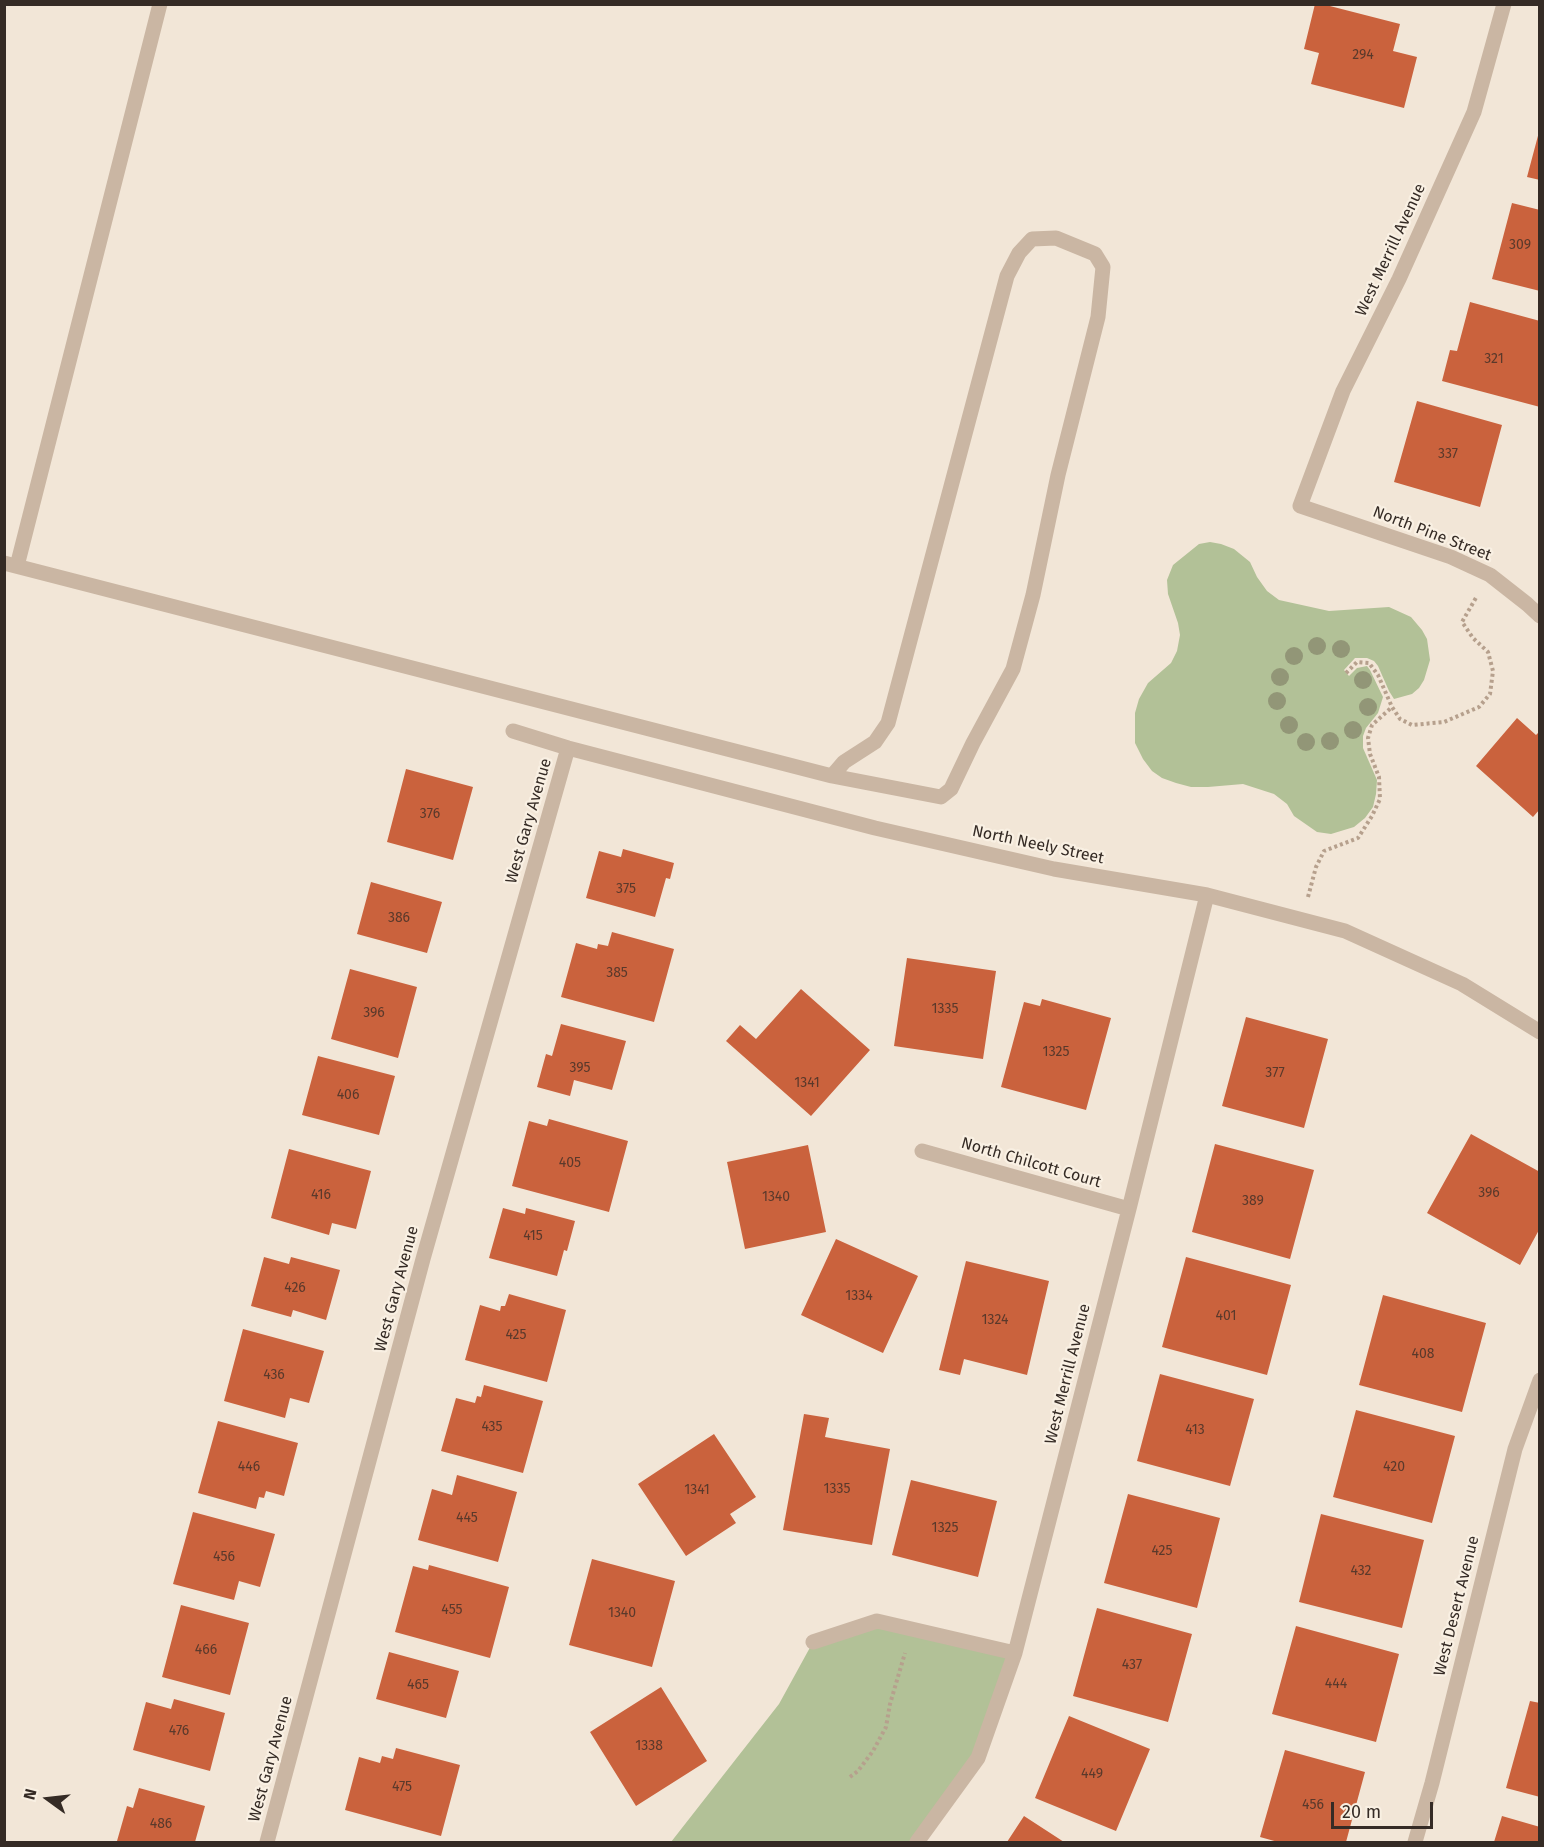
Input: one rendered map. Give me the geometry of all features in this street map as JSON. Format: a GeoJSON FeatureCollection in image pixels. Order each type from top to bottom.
{"type":"FeatureCollection","features":[{"type":"Feature","properties":{"kind":"street"},"geometry":{"type":"LineString","coordinates":[[160,4],[11,565],[832,776],[941,797],[951,789],[972,743],[1013,669],[1033,596],[1058,475],[1098,317],[1103,267],[1095,254],[1056,238],[1032,239],[1019,254],[1007,276],[888,723],[875,742],[844,762],[832,776]]}},
{"type":"Feature","properties":{"kind":"street","name":"West Merrill Avenue"},"geometry":{"type":"LineString","coordinates":[[1300,506],[1343,391],[1399,279],[1474,112],[1504,4]]}},
{"type":"Feature","properties":{"kind":"street","name":"North Pine Street"},"geometry":{"type":"LineString","coordinates":[[1300,506],[1451,557],[1490,575],[1539,616]]}},
{"type":"Feature","properties":{"kind":"street","name":"North Neely Street"},"geometry":{"type":"LineString","coordinates":[[513,731],[568,748],[897,833],[1054,869],[1207,895],[1345,931],[1462,984],[1539,1032]]}},
{"type":"Feature","properties":{"kind":"street","name":"West Gary Avenue"},"geometry":{"type":"LineString","coordinates":[[267,1842],[423,1259],[568,748]]}},
{"type":"Feature","properties":{"kind":"street","name":"West Merrill Avenue"},"geometry":{"type":"LineString","coordinates":[[917,1842],[978,1758],[1015,1653],[1207,895]]}},
{"type":"Feature","properties":{"kind":"street","name":"North Chilcott Court"},"geometry":{"type":"LineString","coordinates":[[922,1151],[1129,1209]]}},
{"type":"Feature","properties":{"kind":"street","name":"West Desert Avenue"},"geometry":{"type":"LineString","coordinates":[[1415,1842],[1432,1783],[1515,1449],[1539,1380]]}},
{"type":"Feature","properties":{"kind":"street"},"geometry":{"type":"LineString","coordinates":[[813,1642],[878,1621],[1015,1653]]}},
{"type":"Feature","properties":{"kind":"path"},"geometry":{"type":"LineString","coordinates":[[1346,673],[1357,662],[1369,663],[1378,675],[1400,719],[1412,725],[1444,722],[1479,707],[1490,694],[1493,671],[1488,652],[1473,638],[1462,622],[1490,575]]}},
{"type":"Feature","properties":{"kind":"path"},"geometry":{"type":"LineString","coordinates":[[1302,920],[1316,867],[1324,851],[1358,837],[1380,799],[1379,777],[1370,754],[1368,738],[1372,725],[1392,707]]}},
{"type":"Feature","properties":{"kind":"path"},"geometry":{"type":"LineString","coordinates":[[850,1777],[858,1771],[873,1751],[886,1727],[890,1704],[912,1629]]}},
{"type":"Feature","properties":{"kind":"green space"},"geometry":{"type":"Polygon","coordinates":[[[1210,542],[1234,549],[1250,562],[1267,591],[1279,600],[1329,611],[1389,607],[1411,617],[1427,639],[1430,660],[1424,680],[1412,694],[1394,699],[1378,666],[1367,658],[1355,658],[1344,670],[1349,676],[1357,668],[1367,666],[1383,697],[1378,713],[1366,728],[1363,736],[1363,748],[1377,780],[1376,794],[1373,807],[1354,827],[1331,834],[1317,832],[1294,816],[1287,804],[1274,794],[1243,784],[1191,787],[1176,783],[1152,771],[1143,759],[1135,743],[1135,713],[1139,699],[1148,683],[1171,663],[1177,651],[1180,635],[1168,594],[1167,580],[1173,565],[1199,544],[1210,542]]]}},
{"type":"Feature","properties":{"kind":"green space"},"geometry":{"type":"Polygon","coordinates":[[[877,1621],[1015,1653],[978,1758],[917,1842],[671,1842],[779,1704],[813,1642],[877,1621]]]}},
{"type":"Feature","properties":{"kind":"building"},"geometry":{"type":"Polygon","coordinates":[[[1315,4],[1400,24],[1393,51],[1417,57],[1404,108],[1311,84],[1319,53],[1304,49],[1315,4]]]}},
{"type":"Feature","properties":{"kind":"building"},"geometry":{"type":"Polygon","coordinates":[[[1540,132],[1540,180],[1527,177],[1540,132]]]}},
{"type":"Feature","properties":{"kind":"building"},"geometry":{"type":"Polygon","coordinates":[[[1512,203],[1540,210],[1540,291],[1492,279],[1512,203]]]}},
{"type":"Feature","properties":{"kind":"building"},"geometry":{"type":"Polygon","coordinates":[[[1470,302],[1540,321],[1538,372],[1540,373],[1540,407],[1442,381],[1450,350],[1457,351],[1470,302]]]}},
{"type":"Feature","properties":{"kind":"building"},"geometry":{"type":"Polygon","coordinates":[[[1417,401],[1502,425],[1480,507],[1394,482],[1417,401]]]}},
{"type":"Feature","properties":{"kind":"building"},"geometry":{"type":"Polygon","coordinates":[[[1517,718],[1536,735],[1540,731],[1540,809],[1533,817],[1476,766],[1517,718]]]}},
{"type":"Feature","properties":{"kind":"building"},"geometry":{"type":"Polygon","coordinates":[[[406,769],[473,787],[453,860],[387,842],[406,769]]]}},
{"type":"Feature","properties":{"kind":"building"},"geometry":{"type":"Polygon","coordinates":[[[623,849],[674,863],[670,879],[666,878],[655,917],[586,898],[599,851],[621,857],[623,849]]]}},
{"type":"Feature","properties":{"kind":"building"},"geometry":{"type":"Polygon","coordinates":[[[371,882],[442,902],[427,953],[357,934],[371,882]]]}},
{"type":"Feature","properties":{"kind":"building"},"geometry":{"type":"Polygon","coordinates":[[[612,932],[674,949],[654,1022],[561,997],[576,943],[597,949],[598,944],[608,946],[612,932]]]}},
{"type":"Feature","properties":{"kind":"building"},"geometry":{"type":"Polygon","coordinates":[[[907,958],[996,971],[983,1059],[894,1046],[907,958]]]}},
{"type":"Feature","properties":{"kind":"building"},"geometry":{"type":"Polygon","coordinates":[[[350,969],[417,987],[398,1058],[331,1039],[350,969]]]}},
{"type":"Feature","properties":{"kind":"building"},"geometry":{"type":"Polygon","coordinates":[[[801,989],[870,1050],[811,1116],[726,1041],[740,1025],[756,1039],[801,989]]]}},
{"type":"Feature","properties":{"kind":"building"},"geometry":{"type":"Polygon","coordinates":[[[1042,999],[1111,1018],[1086,1110],[1001,1087],[1024,1002],[1040,1006],[1042,999]]]}},
{"type":"Feature","properties":{"kind":"building"},"geometry":{"type":"Polygon","coordinates":[[[1246,1017],[1328,1039],[1304,1128],[1222,1106],[1246,1017]]]}},
{"type":"Feature","properties":{"kind":"building"},"geometry":{"type":"Polygon","coordinates":[[[561,1024],[626,1041],[612,1090],[574,1080],[570,1096],[537,1087],[546,1054],[552,1056],[561,1024]]]}},
{"type":"Feature","properties":{"kind":"building"},"geometry":{"type":"Polygon","coordinates":[[[318,1056],[395,1076],[379,1135],[302,1115],[318,1056]]]}},
{"type":"Feature","properties":{"kind":"building"},"geometry":{"type":"Polygon","coordinates":[[[549,1119],[628,1141],[609,1212],[512,1186],[529,1121],[547,1126],[549,1119]]]}},
{"type":"Feature","properties":{"kind":"building"},"geometry":{"type":"Polygon","coordinates":[[[1471,1134],[1540,1172],[1540,1228],[1520,1265],[1427,1213],[1471,1134]]]}},
{"type":"Feature","properties":{"kind":"building"},"geometry":{"type":"Polygon","coordinates":[[[1215,1144],[1314,1170],[1290,1259],[1192,1232],[1215,1144]]]}},
{"type":"Feature","properties":{"kind":"building"},"geometry":{"type":"Polygon","coordinates":[[[808,1145],[826,1232],[745,1249],[727,1162],[808,1145]]]}},
{"type":"Feature","properties":{"kind":"building"},"geometry":{"type":"Polygon","coordinates":[[[289,1149],[371,1171],[356,1229],[332,1223],[329,1235],[271,1218],[289,1149]]]}},
{"type":"Feature","properties":{"kind":"building"},"geometry":{"type":"Polygon","coordinates":[[[503,1208],[525,1214],[526,1208],[575,1221],[557,1276],[489,1258],[503,1208]]]}},
{"type":"Feature","properties":{"kind":"building"},"geometry":{"type":"Polygon","coordinates":[[[836,1239],[918,1276],[883,1353],[801,1315],[836,1239]]]}},
{"type":"Feature","properties":{"kind":"building"},"geometry":{"type":"Polygon","coordinates":[[[264,1257],[289,1264],[291,1257],[340,1270],[326,1320],[293,1310],[291,1317],[251,1306],[264,1257]]]}},
{"type":"Feature","properties":{"kind":"building"},"geometry":{"type":"Polygon","coordinates":[[[1186,1257],[1291,1285],[1267,1375],[1162,1347],[1186,1257]]]}},
{"type":"Feature","properties":{"kind":"building"},"geometry":{"type":"Polygon","coordinates":[[[966,1261],[1049,1281],[1027,1375],[964,1359],[960,1375],[939,1370],[966,1261]]]}},
{"type":"Feature","properties":{"kind":"building"},"geometry":{"type":"Polygon","coordinates":[[[509,1294],[566,1310],[547,1382],[465,1360],[480,1305],[500,1311],[501,1306],[505,1306],[509,1294]]]}},
{"type":"Feature","properties":{"kind":"building"},"geometry":{"type":"Polygon","coordinates":[[[1383,1295],[1486,1323],[1462,1412],[1359,1385],[1383,1295]]]}},
{"type":"Feature","properties":{"kind":"building"},"geometry":{"type":"Polygon","coordinates":[[[243,1329],[324,1351],[309,1403],[290,1398],[285,1418],[224,1401],[243,1329]]]}},
{"type":"Feature","properties":{"kind":"building"},"geometry":{"type":"Polygon","coordinates":[[[1160,1374],[1254,1399],[1230,1486],[1137,1461],[1160,1374]]]}},
{"type":"Feature","properties":{"kind":"building"},"geometry":{"type":"Polygon","coordinates":[[[484,1385],[543,1401],[523,1473],[441,1451],[456,1398],[475,1403],[477,1396],[481,1397],[484,1385]]]}},
{"type":"Feature","properties":{"kind":"building"},"geometry":{"type":"Polygon","coordinates":[[[1356,1410],[1455,1436],[1432,1523],[1333,1497],[1356,1410]]]}},
{"type":"Feature","properties":{"kind":"building"},"geometry":{"type":"Polygon","coordinates":[[[804,1414],[829,1418],[825,1437],[890,1449],[872,1545],[783,1530],[804,1414]]]}},
{"type":"Feature","properties":{"kind":"building"},"geometry":{"type":"Polygon","coordinates":[[[218,1421],[298,1443],[284,1496],[266,1491],[264,1498],[259,1497],[256,1509],[198,1493],[218,1421]]]}},
{"type":"Feature","properties":{"kind":"building"},"geometry":{"type":"Polygon","coordinates":[[[714,1434],[756,1497],[730,1514],[736,1523],[686,1556],[638,1484],[714,1434]]]}},
{"type":"Feature","properties":{"kind":"building"},"geometry":{"type":"Polygon","coordinates":[[[457,1475],[517,1492],[498,1562],[418,1540],[432,1489],[452,1495],[457,1475]]]}},
{"type":"Feature","properties":{"kind":"building"},"geometry":{"type":"Polygon","coordinates":[[[911,1480],[997,1501],[978,1577],[892,1555],[911,1480]]]}},
{"type":"Feature","properties":{"kind":"building"},"geometry":{"type":"Polygon","coordinates":[[[1128,1494],[1220,1518],[1197,1608],[1104,1583],[1128,1494]]]}},
{"type":"Feature","properties":{"kind":"building"},"geometry":{"type":"Polygon","coordinates":[[[193,1512],[275,1534],[260,1587],[239,1581],[234,1600],[173,1584],[193,1512]]]}},
{"type":"Feature","properties":{"kind":"building"},"geometry":{"type":"Polygon","coordinates":[[[1321,1514],[1424,1540],[1402,1628],[1299,1602],[1321,1514]]]}},
{"type":"Feature","properties":{"kind":"building"},"geometry":{"type":"Polygon","coordinates":[[[592,1559],[675,1581],[652,1667],[569,1645],[592,1559]]]}},
{"type":"Feature","properties":{"kind":"building"},"geometry":{"type":"Polygon","coordinates":[[[429,1565],[509,1587],[490,1658],[395,1632],[413,1566],[428,1570],[429,1565]]]}},
{"type":"Feature","properties":{"kind":"building"},"geometry":{"type":"Polygon","coordinates":[[[181,1605],[249,1623],[230,1695],[162,1677],[181,1605]]]}},
{"type":"Feature","properties":{"kind":"building"},"geometry":{"type":"Polygon","coordinates":[[[1097,1608],[1192,1634],[1168,1722],[1073,1696],[1097,1608]]]}},
{"type":"Feature","properties":{"kind":"building"},"geometry":{"type":"Polygon","coordinates":[[[1296,1626],[1399,1654],[1376,1742],[1272,1714],[1296,1626]]]}},
{"type":"Feature","properties":{"kind":"building"},"geometry":{"type":"Polygon","coordinates":[[[389,1652],[459,1671],[446,1718],[376,1699],[389,1652]]]}},
{"type":"Feature","properties":{"kind":"building"},"geometry":{"type":"Polygon","coordinates":[[[661,1687],[707,1761],[636,1806],[590,1732],[661,1687]]]}},
{"type":"Feature","properties":{"kind":"building"},"geometry":{"type":"Polygon","coordinates":[[[174,1699],[225,1713],[210,1771],[133,1750],[146,1702],[171,1709],[174,1699]]]}},
{"type":"Feature","properties":{"kind":"building"},"geometry":{"type":"Polygon","coordinates":[[[1530,1701],[1540,1703],[1540,1797],[1506,1788],[1530,1701]]]}},
{"type":"Feature","properties":{"kind":"building"},"geometry":{"type":"Polygon","coordinates":[[[1069,1716],[1150,1749],[1116,1831],[1035,1798],[1069,1716]]]}},
{"type":"Feature","properties":{"kind":"building"},"geometry":{"type":"Polygon","coordinates":[[[396,1748],[460,1765],[441,1836],[345,1810],[359,1757],[380,1763],[382,1756],[393,1759],[396,1748]]]}},
{"type":"Feature","properties":{"kind":"building"},"geometry":{"type":"Polygon","coordinates":[[[1285,1750],[1365,1772],[1346,1842],[1278,1842],[1260,1837],[1285,1750]]]}},
{"type":"Feature","properties":{"kind":"building"},"geometry":{"type":"Polygon","coordinates":[[[139,1788],[205,1806],[195,1842],[117,1841],[127,1806],[133,1808],[139,1788]]]}},
{"type":"Feature","properties":{"kind":"building"},"geometry":{"type":"Polygon","coordinates":[[[1024,1816],[1064,1842],[1007,1842],[1024,1816]]]}},
{"type":"Feature","properties":{"kind":"building"},"geometry":{"type":"Polygon","coordinates":[[[1502,1816],[1540,1827],[1540,1842],[1494,1842],[1502,1816]]]}}]}
